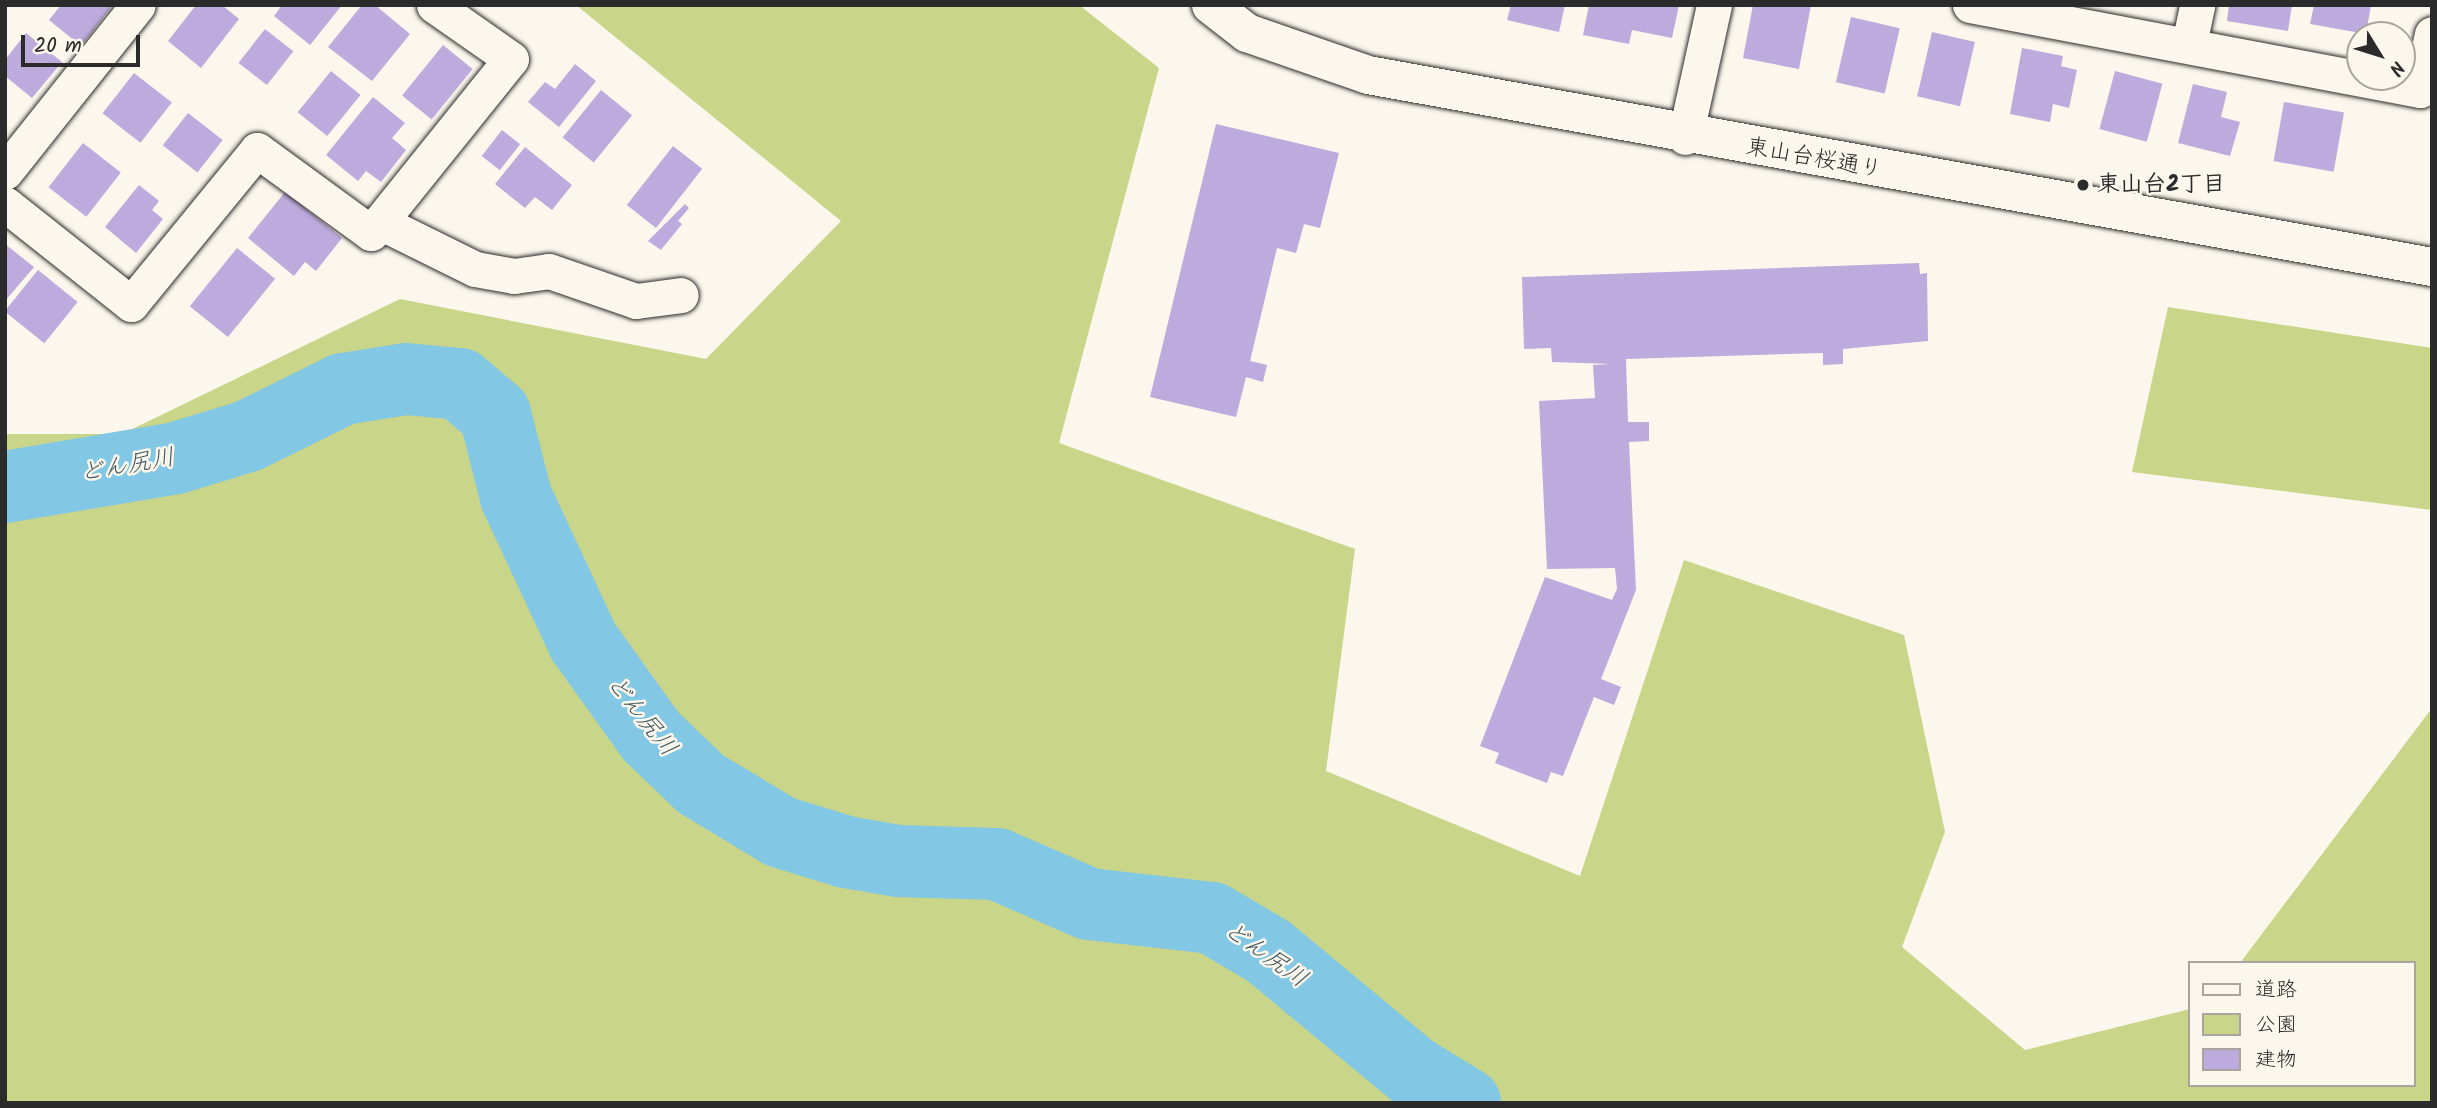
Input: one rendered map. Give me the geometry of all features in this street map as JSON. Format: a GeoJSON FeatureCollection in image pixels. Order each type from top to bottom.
{"type":"FeatureCollection","features":[{"type":"Feature","properties":{"kind":"street"},"geometry":{"type":"LineString","coordinates":[[5,172],[138,5]]}},
{"type":"Feature","properties":{"kind":"street"},"geometry":{"type":"LineString","coordinates":[[5,204],[131,304],[257,150],[371,233],[511,59],[434,5]]}},
{"type":"Feature","properties":{"kind":"street","name":"東山台桜通り"},"geometry":{"type":"LineString","coordinates":[[1211,5],[1247,33],[1368,75],[1685,137],[2432,267]]}},
{"type":"Feature","properties":{"kind":"street"},"geometry":{"type":"LineString","coordinates":[[1685,137],[1714,5]]}},
{"type":"Feature","properties":{"kind":"street"},"geometry":{"type":"LineString","coordinates":[[1970,5],[2189,44],[2420,90],[2432,34]]}},
{"type":"Feature","properties":{"kind":"street"},"geometry":{"type":"LineString","coordinates":[[2189,44],[2197,5]]}},
{"type":"Feature","properties":{"kind":"street"},"geometry":{"type":"LineString","coordinates":[[380,222],[475,269],[514,276],[550,271],[636,301],[681,295]]}},
{"type":"Feature","properties":{"kind":"green space"},"geometry":{"type":"Polygon","coordinates":[[[576,5],[1079,5],[1159,68],[1059,443],[1355,549],[1326,771],[1580,876],[1684,560],[1904,635],[1945,832],[1902,947],[2025,1050],[2188,1009],[2188,1087],[2416,1087],[2416,961],[2242,961],[2432,708],[2432,1103],[5,1103],[5,434],[122,434],[400,299],[706,359],[841,221],[576,5]]]}},
{"type":"Feature","properties":{"kind":"green space"},"geometry":{"type":"Polygon","coordinates":[[[2168,307],[2432,348],[2432,510],[2132,472],[2168,307]]]}},
{"type":"Feature","properties":{"kind":"building"},"geometry":{"type":"Polygon","coordinates":[[[61,5],[113,5],[81,46],[49,20],[61,5]]]}},
{"type":"Feature","properties":{"kind":"building"},"geometry":{"type":"Polygon","coordinates":[[[196,5],[222,5],[239,19],[201,68],[168,41],[196,5]]]}},
{"type":"Feature","properties":{"kind":"building"},"geometry":{"type":"Polygon","coordinates":[[[282,5],[342,5],[310,45],[274,16],[282,5]]]}},
{"type":"Feature","properties":{"kind":"building"},"geometry":{"type":"Polygon","coordinates":[[[362,5],[375,5],[410,34],[372,81],[328,47],[362,5]]]}},
{"type":"Feature","properties":{"kind":"building"},"geometry":{"type":"Polygon","coordinates":[[[1511,5],[1565,5],[1559,32],[1507,20],[1511,5]]]}},
{"type":"Feature","properties":{"kind":"building"},"geometry":{"type":"Polygon","coordinates":[[[1589,5],[1679,5],[1672,38],[1632,30],[1629,44],[1583,35],[1589,5]]]}},
{"type":"Feature","properties":{"kind":"building"},"geometry":{"type":"Polygon","coordinates":[[[1753,5],[1811,5],[1799,69],[1743,58],[1753,5]]]}},
{"type":"Feature","properties":{"kind":"building"},"geometry":{"type":"Polygon","coordinates":[[[2229,5],[2292,5],[2288,31],[2227,21],[2229,5]]]}},
{"type":"Feature","properties":{"kind":"building"},"geometry":{"type":"Polygon","coordinates":[[[2314,5],[2371,5],[2368,21],[2346,21],[2346,30],[2310,24],[2314,5]]]}},
{"type":"Feature","properties":{"kind":"building"},"geometry":{"type":"Polygon","coordinates":[[[1851,17],[1900,28],[1885,94],[1836,82],[1851,17]]]}},
{"type":"Feature","properties":{"kind":"building"},"geometry":{"type":"Polygon","coordinates":[[[265,29],[293,51],[267,85],[239,63],[265,29]]]}},
{"type":"Feature","properties":{"kind":"building"},"geometry":{"type":"Polygon","coordinates":[[[1932,32],[1975,42],[1960,106],[1917,96],[1932,32]]]}},
{"type":"Feature","properties":{"kind":"building"},"geometry":{"type":"Polygon","coordinates":[[[26,33],[62,62],[32,98],[5,76],[5,60],[26,33]]]}},
{"type":"Feature","properties":{"kind":"building"},"geometry":{"type":"Polygon","coordinates":[[[443,45],[473,69],[432,119],[402,96],[443,45]]]}},
{"type":"Feature","properties":{"kind":"building"},"geometry":{"type":"Polygon","coordinates":[[[2022,48],[2063,56],[2061,66],[2077,70],[2069,108],[2053,104],[2050,122],[2010,114],[2022,48]]]}},
{"type":"Feature","properties":{"kind":"building"},"geometry":{"type":"Polygon","coordinates":[[[575,64],[596,81],[559,127],[528,102],[545,82],[555,89],[575,64]]]}},
{"type":"Feature","properties":{"kind":"building"},"geometry":{"type":"Polygon","coordinates":[[[331,71],[361,95],[327,136],[298,112],[331,71]]]}},
{"type":"Feature","properties":{"kind":"building"},"geometry":{"type":"Polygon","coordinates":[[[2115,71],[2162,84],[2147,142],[2099,129],[2115,71]]]}},
{"type":"Feature","properties":{"kind":"building"},"geometry":{"type":"Polygon","coordinates":[[[134,73],[172,103],[140,143],[103,113],[134,73]]]}},
{"type":"Feature","properties":{"kind":"building"},"geometry":{"type":"Polygon","coordinates":[[[2193,84],[2227,92],[2221,117],[2240,122],[2230,156],[2178,143],[2193,84]]]}},
{"type":"Feature","properties":{"kind":"building"},"geometry":{"type":"Polygon","coordinates":[[[601,90],[632,115],[594,163],[563,137],[601,90]]]}},
{"type":"Feature","properties":{"kind":"building"},"geometry":{"type":"Polygon","coordinates":[[[373,97],[405,123],[392,138],[406,150],[381,182],[366,171],[358,181],[326,155],[373,97]]]}},
{"type":"Feature","properties":{"kind":"building"},"geometry":{"type":"Polygon","coordinates":[[[2284,102],[2344,113],[2334,172],[2274,161],[2284,102]]]}},
{"type":"Feature","properties":{"kind":"building"},"geometry":{"type":"Polygon","coordinates":[[[188,113],[223,140],[197,172],[163,145],[188,113]]]}},
{"type":"Feature","properties":{"kind":"building"},"geometry":{"type":"Polygon","coordinates":[[[1216,124],[1339,153],[1320,228],[1304,224],[1296,253],[1277,248],[1250,361],[1267,365],[1263,382],[1246,377],[1236,417],[1150,397],[1216,124]]]}},
{"type":"Feature","properties":{"kind":"building"},"geometry":{"type":"Polygon","coordinates":[[[502,130],[520,144],[500,170],[482,156],[502,130]]]}},
{"type":"Feature","properties":{"kind":"building"},"geometry":{"type":"Polygon","coordinates":[[[83,143],[121,173],[86,217],[49,187],[83,143]]]}},
{"type":"Feature","properties":{"kind":"building"},"geometry":{"type":"Polygon","coordinates":[[[673,146],[702,169],[656,228],[627,205],[673,146]]]}},
{"type":"Feature","properties":{"kind":"building"},"geometry":{"type":"Polygon","coordinates":[[[525,147],[572,185],[552,210],[535,197],[525,208],[495,184],[525,147]]]}},
{"type":"Feature","properties":{"kind":"building"},"geometry":{"type":"Polygon","coordinates":[[[139,185],[159,201],[152,210],[163,219],[136,253],[105,227],[139,185]]]}},
{"type":"Feature","properties":{"kind":"building"},"geometry":{"type":"Polygon","coordinates":[[[285,192],[342,238],[316,271],[305,262],[294,276],[248,238],[285,192]]]}},
{"type":"Feature","properties":{"kind":"building"},"geometry":{"type":"Polygon","coordinates":[[[685,204],[689,208],[678,221],[682,224],[661,250],[648,241],[685,204]]]}},
{"type":"Feature","properties":{"kind":"building"},"geometry":{"type":"Polygon","coordinates":[[[5,244],[34,267],[5,301],[5,244]]]}},
{"type":"Feature","properties":{"kind":"building"},"geometry":{"type":"Polygon","coordinates":[[[237,248],[275,279],[228,337],[190,306],[237,248]]]}},
{"type":"Feature","properties":{"kind":"building"},"geometry":{"type":"Polygon","coordinates":[[[1919,263],[1920,274],[1927,273],[1928,341],[1843,349],[1843,364],[1823,365],[1823,353],[1626,359],[1628,422],[1649,422],[1649,441],[1629,442],[1636,590],[1601,679],[1621,687],[1614,705],[1594,697],[1563,776],[1551,772],[1547,783],[1495,763],[1499,753],[1480,746],[1545,577],[1612,600],[1617,589],[1615,568],[1547,569],[1539,401],[1595,398],[1593,365],[1611,364],[1552,362],[1551,348],[1524,349],[1522,277],[1919,263]]]}},
{"type":"Feature","properties":{"kind":"building"},"geometry":{"type":"Polygon","coordinates":[[[38,270],[78,302],[44,343],[5,311],[38,270]]]}},
{"type":"Feature","properties":{"kind":"waterway","name":"どん尻川"},"geometry":{"type":"LineString","coordinates":[[5,487],[176,458],[248,436],[343,389],[406,379],[460,384],[495,414],[516,497],[583,641],[651,736],[701,784],[781,832],[846,852],[898,861],[997,864],[1089,904],[1212,918],[1268,951],[1414,1072],[1465,1103]]}},
{"type":"Feature","properties":{"kind":"place","name":"東山台2丁目"},"geometry":{"type":"Point","coordinates":[2083,185]}}]}
